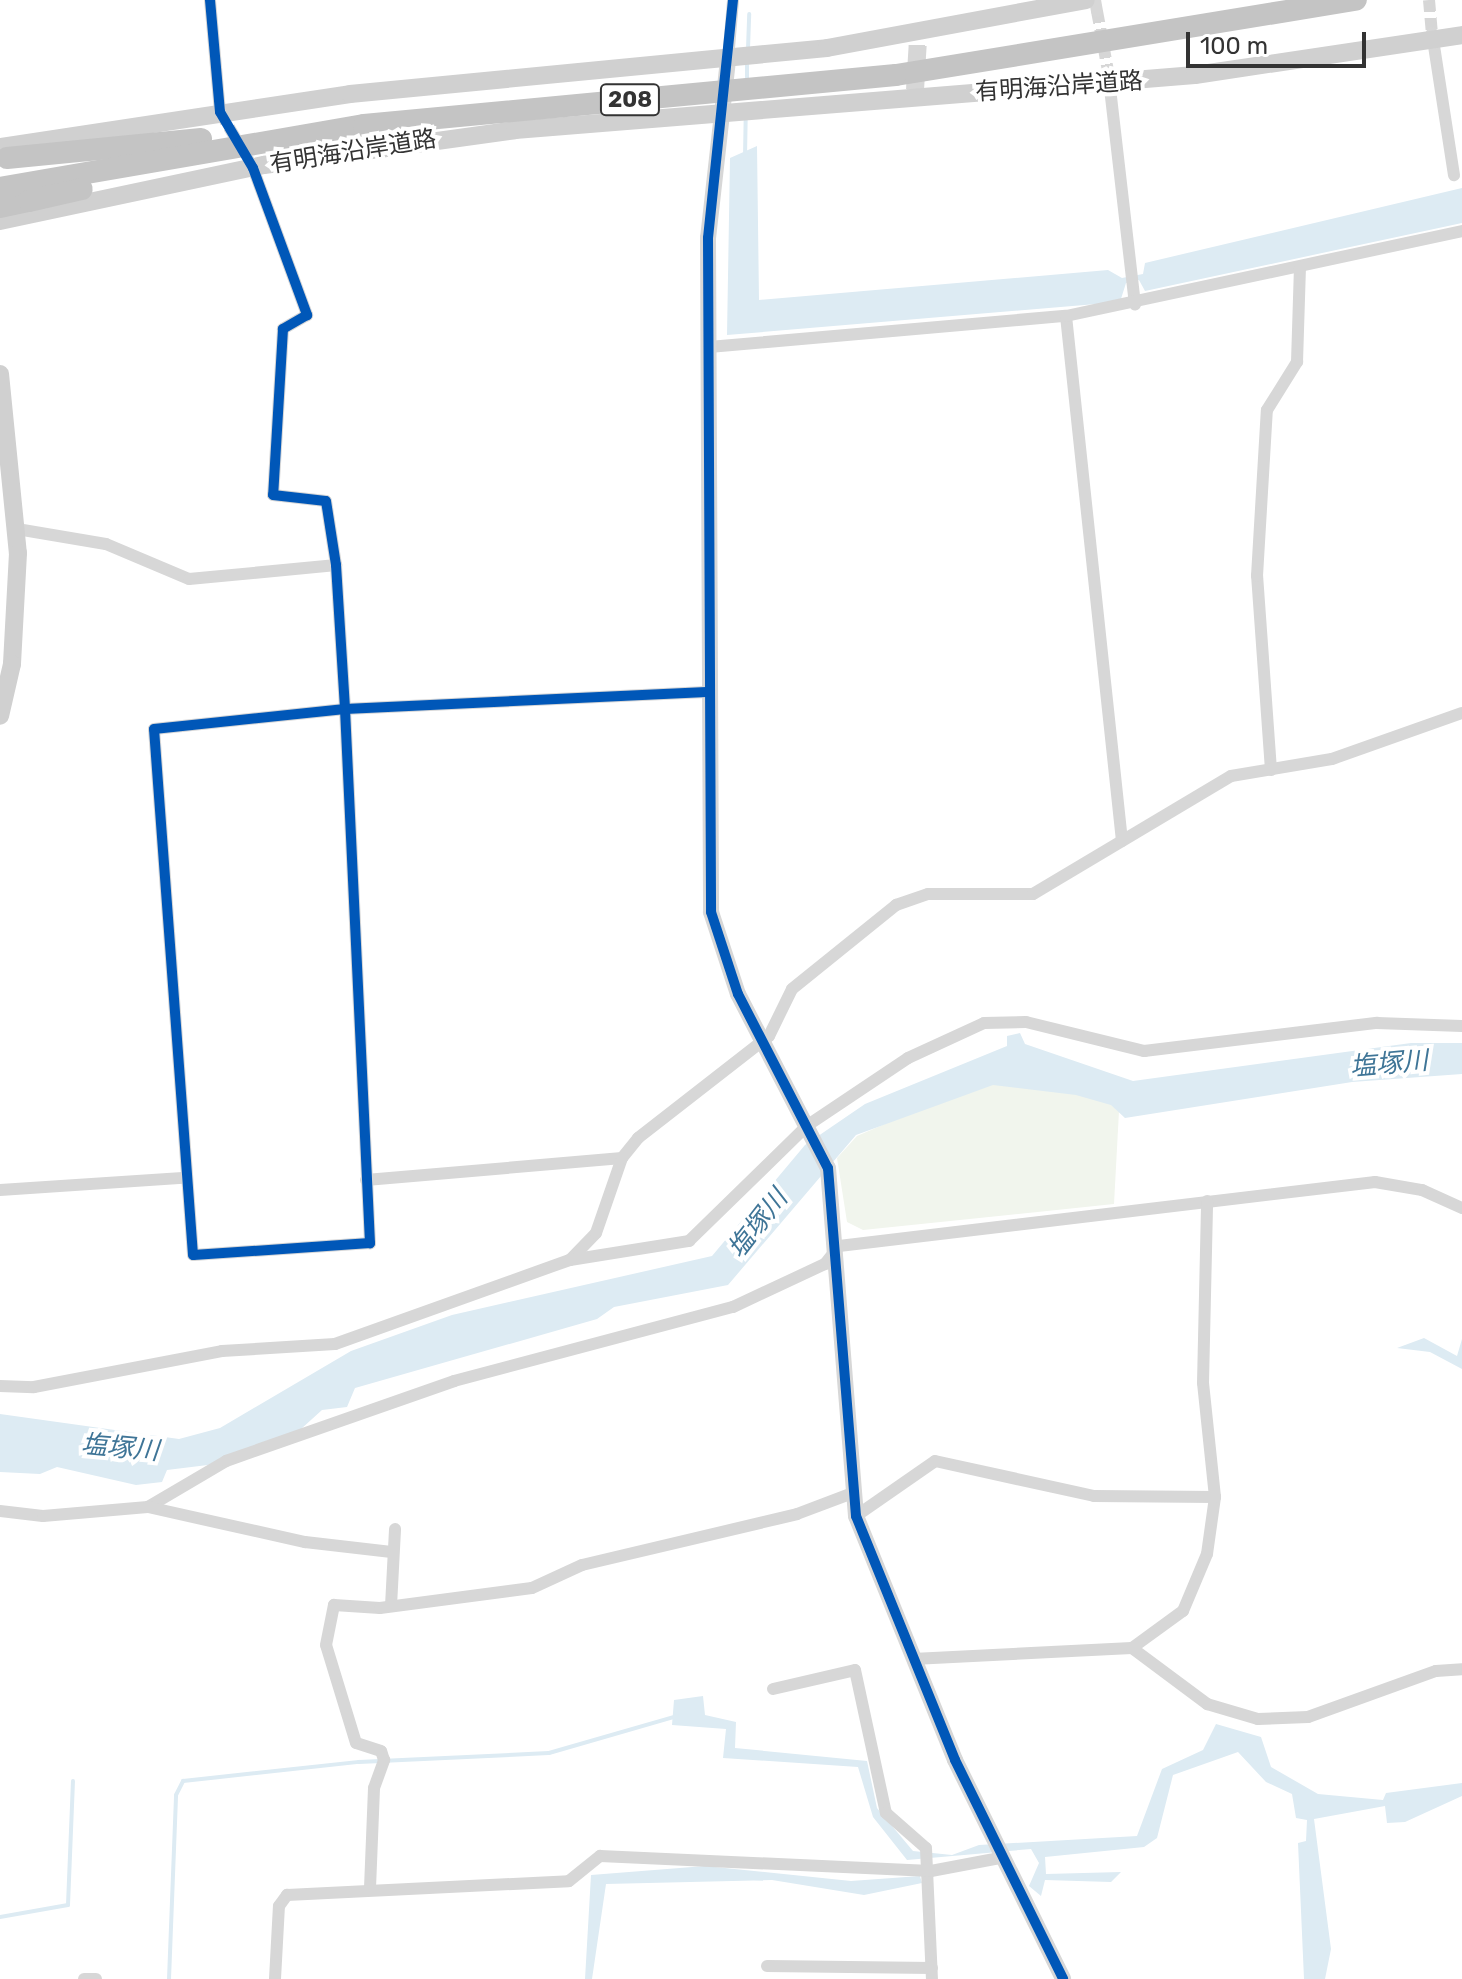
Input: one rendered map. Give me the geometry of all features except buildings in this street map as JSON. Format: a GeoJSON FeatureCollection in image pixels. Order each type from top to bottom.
{"type":"FeatureCollection","features":[{"type":"Feature","properties":{"kind":"highway","name":"208"},"geometry":{"type":"LineString","coordinates":[[0,188],[364,125],[896,75],[1356,0]]}},
{"type":"Feature","properties":{"kind":"highway"},"geometry":{"type":"LineString","coordinates":[[0,159],[364,125]]}},
{"type":"Feature","properties":{"kind":"highway"},"geometry":{"type":"LineString","coordinates":[[0,207],[364,125]]}},
{"type":"Feature","properties":{"kind":"main road"},"geometry":{"type":"LineString","coordinates":[[0,147],[220,112],[611,68],[728,60],[919,35],[1092,4]]}},
{"type":"Feature","properties":{"kind":"main road","name":"有明海沿岸道路"},"geometry":{"type":"LineString","coordinates":[[0,221],[253,168],[615,118],[1109,77],[1462,35]]}},
{"type":"Feature","properties":{"kind":"main road"},"geometry":{"type":"LineString","coordinates":[[0,374],[17,529],[15,631],[1,713]]}},
{"type":"Feature","properties":{"kind":"street"},"geometry":{"type":"LineString","coordinates":[[210,0],[220,112]]}},
{"type":"Feature","properties":{"kind":"street"},"geometry":{"type":"LineString","coordinates":[[733,0],[728,60],[719,109],[709,347],[707,692],[711,912],[761,1041],[810,1129],[838,1238],[850,1494],[856,1516],[913,1659],[1000,1858],[1063,1979]]}},
{"type":"Feature","properties":{"kind":"street"},"geometry":{"type":"LineString","coordinates":[[1432,38],[1454,175]]}},
{"type":"Feature","properties":{"kind":"street"},"geometry":{"type":"LineString","coordinates":[[1109,77],[1135,304]]}},
{"type":"Feature","properties":{"kind":"street"},"geometry":{"type":"LineString","coordinates":[[253,168],[307,315],[283,329],[273,495],[326,501],[336,565],[345,709],[370,1243],[193,1255],[183,1178],[154,729],[345,709],[707,692]]}},
{"type":"Feature","properties":{"kind":"street"},"geometry":{"type":"LineString","coordinates":[[709,347],[1066,316],[1135,304],[1462,231]]}},
{"type":"Feature","properties":{"kind":"street"},"geometry":{"type":"LineString","coordinates":[[1271,770],[1259,546],[1267,410],[1297,362],[1300,267]]}},
{"type":"Feature","properties":{"kind":"street"},"geometry":{"type":"LineString","coordinates":[[1066,316],[1122,841]]}},
{"type":"Feature","properties":{"kind":"street"},"geometry":{"type":"LineString","coordinates":[[17,529],[106,544],[189,579],[336,565]]}},
{"type":"Feature","properties":{"kind":"street"},"geometry":{"type":"LineString","coordinates":[[570,1260],[596,1233],[622,1158],[761,1041],[792,989],[896,905],[928,894],[1033,894],[1231,776],[1332,759],[1462,713]]}},
{"type":"Feature","properties":{"kind":"street"},"geometry":{"type":"LineString","coordinates":[[0,1386],[50,1385],[222,1351],[335,1344],[570,1260],[689,1241],[810,1129],[908,1058],[1003,1020],[1144,1051],[1377,1023],[1462,1026]]}},
{"type":"Feature","properties":{"kind":"street"},"geometry":{"type":"LineString","coordinates":[[366,1180],[622,1158]]}},
{"type":"Feature","properties":{"kind":"street"},"geometry":{"type":"LineString","coordinates":[[0,1190],[183,1178]]}},
{"type":"Feature","properties":{"kind":"street"},"geometry":{"type":"LineString","coordinates":[[838,1238],[1375,1182],[1422,1190],[1462,1208]]}},
{"type":"Feature","properties":{"kind":"street"},"geometry":{"type":"LineString","coordinates":[[913,1659],[1132,1648],[1170,1625],[1192,1596],[1215,1497],[1203,1383],[1207,1201]]}},
{"type":"Feature","properties":{"kind":"street"},"geometry":{"type":"LineString","coordinates":[[148,1507],[226,1461],[454,1381],[733,1307],[825,1264],[838,1238]]}},
{"type":"Feature","properties":{"kind":"street"},"geometry":{"type":"LineString","coordinates":[[856,1516],[935,1461],[1094,1496],[1215,1497]]}},
{"type":"Feature","properties":{"kind":"street"},"geometry":{"type":"LineString","coordinates":[[370,1888],[374,1788],[384,1760],[381,1751],[356,1743],[325,1626],[334,1605],[344,1602],[391,1606],[532,1588],[582,1565],[797,1514],[850,1494]]}},
{"type":"Feature","properties":{"kind":"street"},"geometry":{"type":"LineString","coordinates":[[0,1511],[43,1516],[148,1507],[305,1542],[391,1552]]}},
{"type":"Feature","properties":{"kind":"street"},"geometry":{"type":"LineString","coordinates":[[391,1606],[391,1552],[395,1529]]}},
{"type":"Feature","properties":{"kind":"street"},"geometry":{"type":"LineString","coordinates":[[1132,1648],[1207,1704],[1258,1719],[1308,1717],[1436,1671],[1462,1669]]}},
{"type":"Feature","properties":{"kind":"street"},"geometry":{"type":"LineString","coordinates":[[767,1966],[932,1973],[931,1871],[926,1848],[886,1813],[855,1670],[773,1689]]}},
{"type":"Feature","properties":{"kind":"street"},"geometry":{"type":"LineString","coordinates":[[275,1979],[282,1899],[370,1888],[569,1881],[600,1856],[931,1871],[1000,1858]]}},
{"type":"Feature","properties":{"kind":"street"},"geometry":{"type":"LineString","coordinates":[[84,1979],[96,1979]]}},
{"type":"Feature","properties":{"kind":"shaded area"},"geometry":{"type":"Polygon","coordinates":[[[1006,1072],[1107,1100],[1119,1111],[1114,1204],[863,1230],[847,1222],[837,1158],[857,1136],[1006,1072]]]}},
{"type":"Feature","properties":{"kind":"water"},"geometry":{"type":"Polygon","coordinates":[[[757,146],[759,300],[1108,270],[1122,278],[1143,274],[1145,263],[1462,188],[1462,223],[1145,291],[1139,280],[1126,283],[1120,302],[727,335],[730,158],[757,146]]]}},
{"type":"Feature","properties":{"kind":"water","name":"塩塚川"},"geometry":{"type":"Polygon","coordinates":[[[1020,1033],[1025,1044],[1133,1081],[1411,1043],[1462,1043],[1462,1074],[1352,1082],[1125,1118],[1111,1105],[1076,1095],[993,1085],[856,1135],[728,1285],[614,1307],[597,1319],[355,1388],[347,1407],[322,1410],[301,1429],[224,1463],[167,1470],[162,1482],[136,1485],[57,1467],[40,1474],[0,1472],[0,1414],[179,1439],[220,1428],[351,1351],[452,1315],[712,1256],[805,1145],[865,1104],[1007,1046],[1007,1036],[1020,1033]]]}},
{"type":"Feature","properties":{"kind":"water"},"geometry":{"type":"Polygon","coordinates":[[[1424,1338],[1457,1356],[1462,1339],[1462,1369],[1430,1352],[1397,1348],[1424,1338]]]}},
{"type":"Feature","properties":{"kind":"water"},"geometry":{"type":"Polygon","coordinates":[[[703,1696],[705,1715],[736,1722],[735,1748],[867,1761],[877,1808],[913,1851],[952,1855],[979,1845],[1137,1836],[1162,1769],[1203,1750],[1216,1724],[1261,1737],[1271,1767],[1318,1794],[1383,1800],[1386,1793],[1462,1783],[1462,1796],[1405,1822],[1387,1823],[1385,1806],[1314,1819],[1331,1949],[1325,1979],[1304,1979],[1298,1843],[1306,1841],[1307,1820],[1296,1818],[1292,1794],[1266,1782],[1238,1752],[1173,1775],[1157,1838],[1144,1847],[1045,1857],[1046,1874],[1121,1872],[1111,1882],[1045,1880],[1041,1896],[1029,1886],[1039,1863],[1031,1849],[907,1860],[873,1817],[858,1767],[723,1758],[726,1729],[672,1725],[674,1700],[703,1696]]]}},
{"type":"Feature","properties":{"kind":"water"},"geometry":{"type":"Polygon","coordinates":[[[705,1866],[851,1881],[920,1876],[922,1883],[864,1895],[772,1880],[606,1884],[592,1979],[585,1979],[591,1875],[705,1866]]]}},
{"type":"Feature","properties":{"kind":"waterway"},"geometry":{"type":"LineString","coordinates":[[748,49],[749,14]]}},
{"type":"Feature","properties":{"kind":"waterway"},"geometry":{"type":"LineString","coordinates":[[747,62],[747,81]]}},
{"type":"Feature","properties":{"kind":"waterway"},"geometry":{"type":"LineString","coordinates":[[745,157],[746,118]]}},
{"type":"Feature","properties":{"kind":"waterway"},"geometry":{"type":"LineString","coordinates":[[169,1979],[176,1795],[183,1781],[359,1762],[549,1753],[677,1716]]}},
{"type":"Feature","properties":{"kind":"waterway"},"geometry":{"type":"LineString","coordinates":[[0,1917],[68,1905],[73,1781]]}},
{"type":"Feature","properties":{"kind":"tunnel"},"geometry":{"type":"LineString","coordinates":[[1429,0],[1432,33]]}},
{"type":"Feature","properties":{"kind":"tunnel"},"geometry":{"type":"LineString","coordinates":[[1097,11],[1108,71]]}},
{"type":"Feature","properties":{"kind":"tunnel"},"geometry":{"type":"LineString","coordinates":[[915,90],[918,39]]}},
{"type":"Feature","properties":{"kind":"tunnel"},"geometry":{"type":"LineString","coordinates":[[220,112],[253,168]]}},
{"type":"Feature","properties":{"kind":"cycle path"},"geometry":{"type":"LineString","coordinates":[[210,0],[220,112],[253,168],[307,315],[283,329],[273,495],[326,501],[336,565],[345,709],[370,1243],[193,1255],[154,729],[345,709],[707,692]]}},
{"type":"Feature","properties":{"kind":"cycle path"},"geometry":{"type":"LineString","coordinates":[[733,0],[708,238],[711,912],[738,994],[828,1168],[856,1516],[955,1760],[1063,1979]]}}]}
